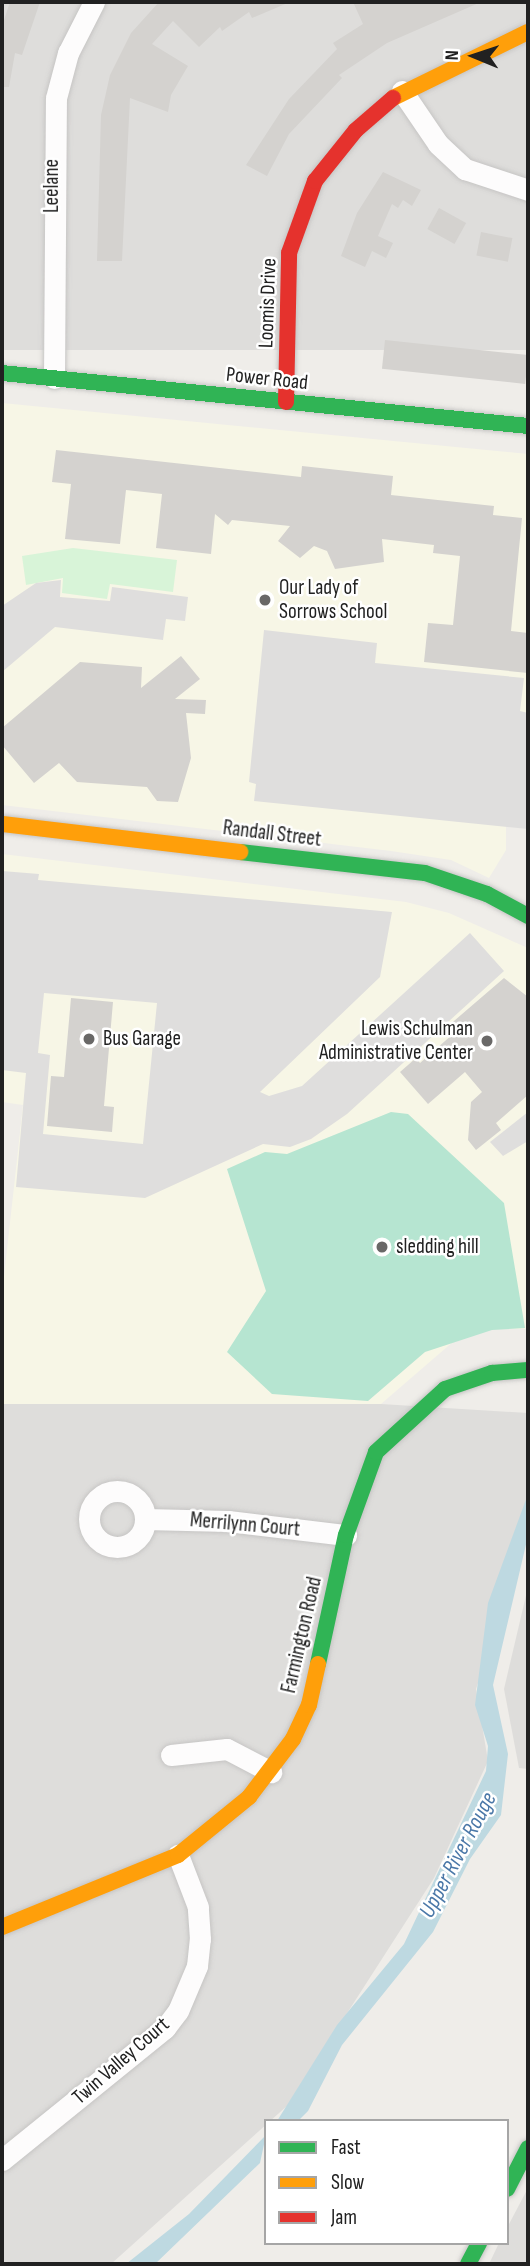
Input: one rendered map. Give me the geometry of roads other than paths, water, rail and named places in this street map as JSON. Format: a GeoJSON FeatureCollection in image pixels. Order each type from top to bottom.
{"type":"FeatureCollection","features":[{"type":"Feature","properties":{"kind":"street","name":"Leelane"},"geometry":{"type":"LineString","coordinates":[[54,379],[56,98],[68,53],[94,2]]}},
{"type":"Feature","properties":{"kind":"street","name":"Loomis Drive"},"geometry":{"type":"LineString","coordinates":[[286,402],[289,253],[316,181],[339,149],[374,111],[402,91],[528,32]]}},
{"type":"Feature","properties":{"kind":"street"},"geometry":{"type":"LineString","coordinates":[[402,91],[438,144],[465,169],[528,190]]}},
{"type":"Feature","properties":{"kind":"street","name":"Power Road"},"geometry":{"type":"LineString","coordinates":[[2,373],[528,426]]}},
{"type":"Feature","properties":{"kind":"street","name":"Randall Street"},"geometry":{"type":"LineString","coordinates":[[2,824],[425,873],[487,894],[528,916]]}},
{"type":"Feature","properties":{"kind":"street","name":"Farmington Road"},"geometry":{"type":"LineString","coordinates":[[2,1927],[178,1855],[224,1823],[271,1772],[309,1705],[346,1535],[376,1452],[412,1413],[445,1389],[492,1373],[528,1370]]}},
{"type":"Feature","properties":{"kind":"street","name":"Merrilynn Court"},"geometry":{"type":"LineString","coordinates":[[145,1519],[228,1521],[346,1535]]}},
{"type":"Feature","properties":{"kind":"street"},"geometry":{"type":"LineString","coordinates":[[171,1755],[227,1749],[271,1772]]}},
{"type":"Feature","properties":{"kind":"street","name":"Twin Valley Court"},"geometry":{"type":"LineString","coordinates":[[2,2160],[164,2028],[178,2011],[197,1966],[201,1939],[198,1907],[178,1855]]}},
{"type":"Feature","properties":{"kind":"street"},"geometry":{"type":"LineString","coordinates":[[509,2185],[528,2148]]}},
{"type":"Feature","properties":{"kind":"street"},"geometry":{"type":"LineString","coordinates":[[468,2264],[478,2245]]}},
{"type":"Feature","properties":{"kind":"water","name":"Upper River Rouge"},"geometry":{"type":"Polygon","coordinates":[[[528,1494],[528,1536],[493,1685],[508,1754],[501,1815],[470,1859],[433,1932],[342,2045],[308,2111],[300,2119],[278,2119],[337,2025],[404,1944],[486,1771],[488,1746],[475,1705],[488,1603],[528,1494]]]}},
{"type":"Feature","properties":{"kind":"water"},"geometry":{"type":"Polygon","coordinates":[[[264,2137],[260,2163],[155,2264],[126,2264],[189,2214],[264,2137]]]}},
{"type":"Feature","properties":{"kind":"place","name":"Our Lady of Sorrows School"},"geometry":{"type":"Point","coordinates":[265,600]}},
{"type":"Feature","properties":{"kind":"place","name":"Bus Garage"},"geometry":{"type":"Point","coordinates":[89,1039]}},
{"type":"Feature","properties":{"kind":"place","name":"Lewis Schulman Administrative Center"},"geometry":{"type":"Point","coordinates":[487,1041]}},
{"type":"Feature","properties":{"kind":"place","name":"sledding hill"},"geometry":{"type":"Point","coordinates":[382,1247]}}]}
